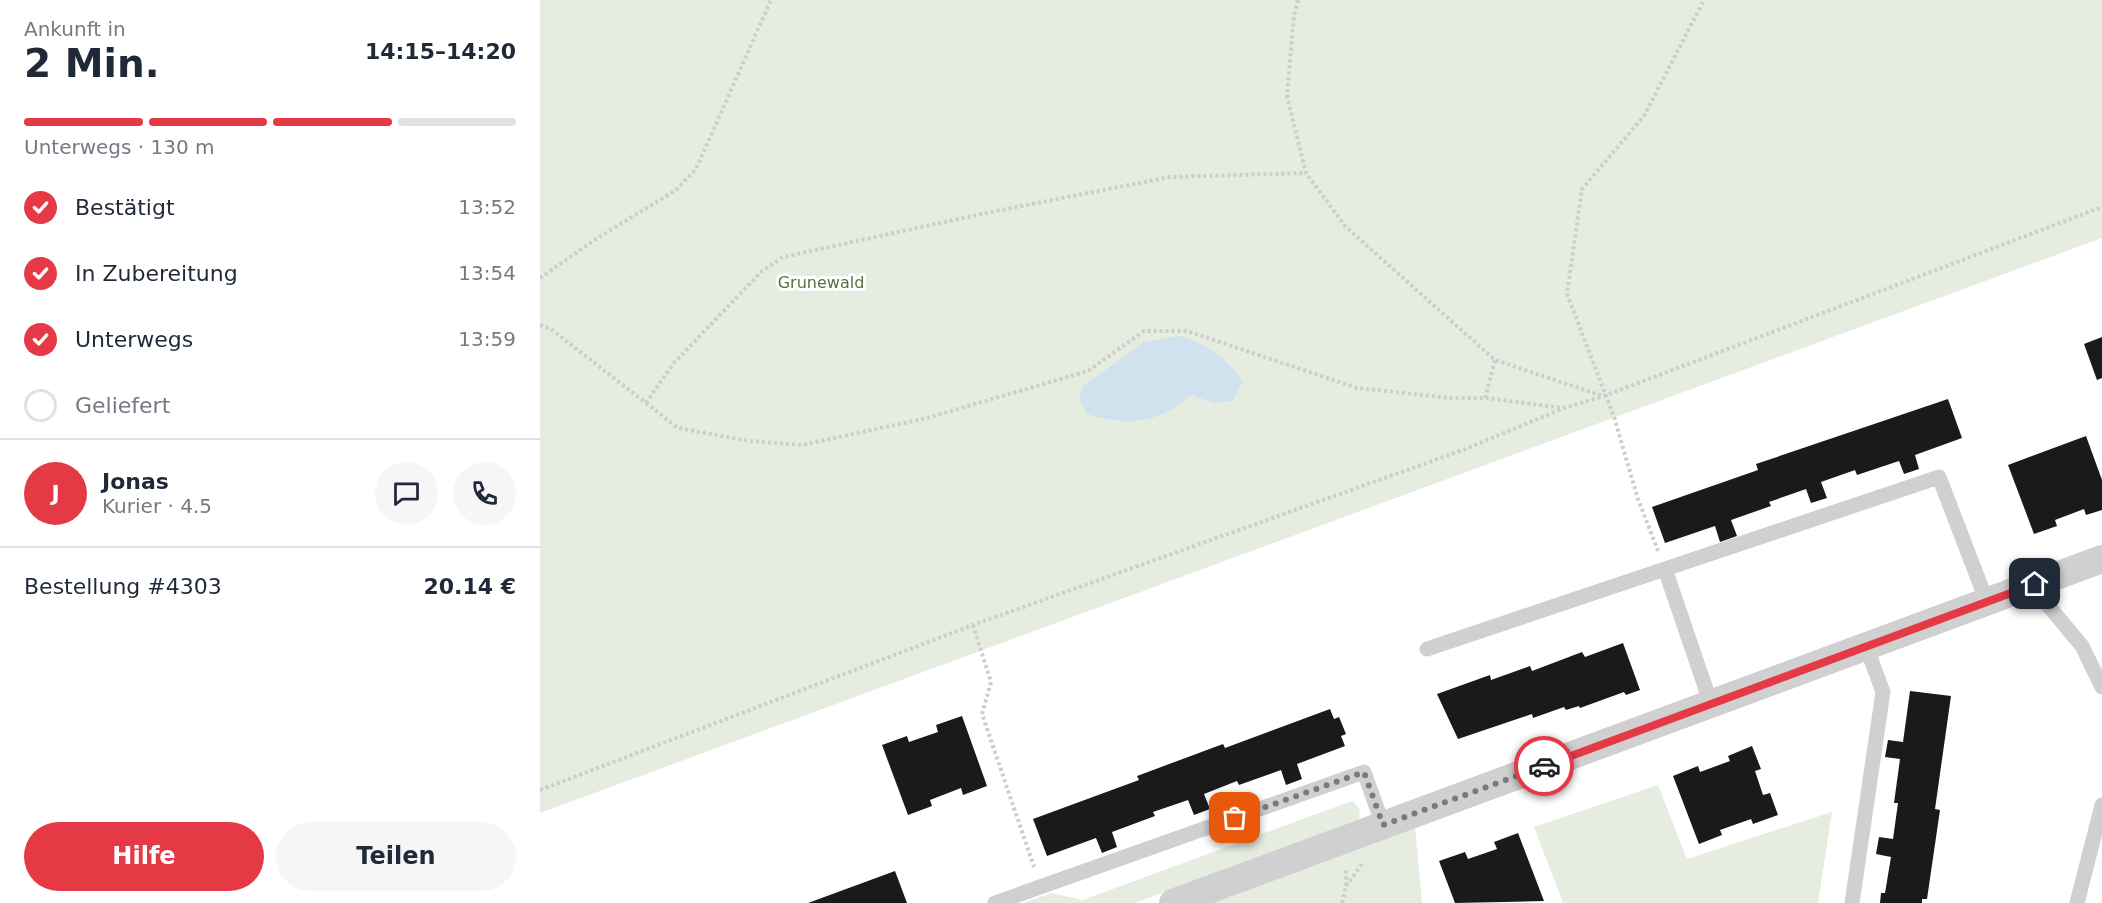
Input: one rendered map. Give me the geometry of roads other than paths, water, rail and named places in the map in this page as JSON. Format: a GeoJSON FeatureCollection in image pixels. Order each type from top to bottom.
{"type":"FeatureCollection","features":[{"type":"Feature","properties":{"kind":"street"},"geometry":{"type":"LineString","coordinates":[[1173,903],[2102,559]]}},
{"type":"Feature","properties":{"kind":"lane"},"geometry":{"type":"LineString","coordinates":[[1427,649],[1938,477],[1987,602]]}},
{"type":"Feature","properties":{"kind":"lane"},"geometry":{"type":"LineString","coordinates":[[1665,569],[1711,704]]}},
{"type":"Feature","properties":{"kind":"lane"},"geometry":{"type":"LineString","coordinates":[[2035,584],[2042,598],[2082,646],[2102,687]]}},
{"type":"Feature","properties":{"kind":"lane"},"geometry":{"type":"LineString","coordinates":[[1852,903],[1883,692],[1866,646]]}},
{"type":"Feature","properties":{"kind":"lane"},"geometry":{"type":"LineString","coordinates":[[995,903],[1364,772],[1383,825]]}},
{"type":"Feature","properties":{"kind":"lane"},"geometry":{"type":"LineString","coordinates":[[2077,903],[2102,805]]}},
{"type":"Feature","properties":{"kind":"water"},"geometry":{"type":"Polygon","coordinates":[[[1181,336],[1200,343],[1216,353],[1237,373],[1243,382],[1232,401],[1214,403],[1191,395],[1166,412],[1142,420],[1116,421],[1087,414],[1079,399],[1084,385],[1144,342],[1181,336]]]}},
{"type":"Feature","properties":{"kind":"park label","name":"Grunewald"},"geometry":{"type":"Point","coordinates":[821,282]}}]}
